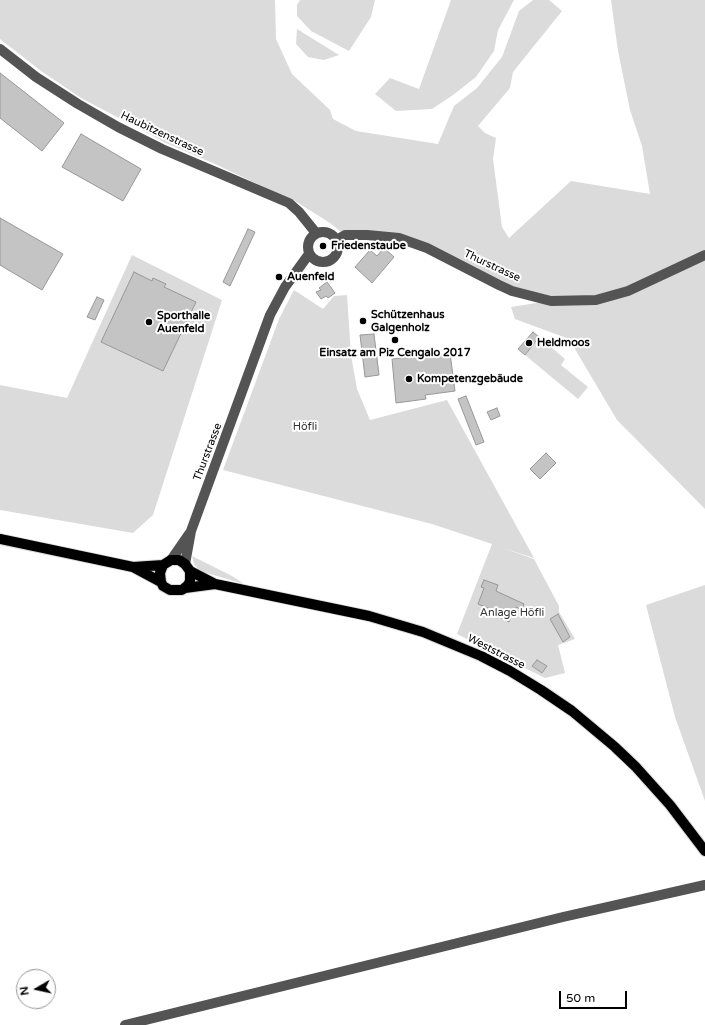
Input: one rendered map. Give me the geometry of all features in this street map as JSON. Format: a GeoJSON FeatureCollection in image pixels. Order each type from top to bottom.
{"type":"FeatureCollection","features":[{"type":"Feature","properties":{"kind":"main road"},"geometry":{"type":"LineString","coordinates":[[0,539],[133,567],[161,582],[166,589],[170,590],[178,591],[185,588],[190,581],[188,568]]}},
{"type":"Feature","properties":{"kind":"main road","name":"Weststrasse"},"geometry":{"type":"LineString","coordinates":[[133,567],[179,560],[188,568],[215,584],[369,616],[423,632],[467,650],[510,671],[572,711],[615,747],[657,789],[705,851]]}},
{"type":"Feature","properties":{"kind":"main road"},"geometry":{"type":"LineString","coordinates":[[161,582],[160,573],[167,562]]}},
{"type":"Feature","properties":{"kind":"main road","name":"Weststrasse"},"geometry":{"type":"LineString","coordinates":[[185,588],[215,584]]}},
{"type":"Feature","properties":{"kind":"street","name":"Haubitzenstrasse"},"geometry":{"type":"LineString","coordinates":[[0,49],[36,77],[118,127],[162,149],[289,203],[300,212],[316,233]]}},
{"type":"Feature","properties":{"kind":"street"},"geometry":{"type":"LineString","coordinates":[[309,254],[315,260],[323,262],[331,260],[337,253],[338,244],[330,234],[325,232],[316,233]]}},
{"type":"Feature","properties":{"kind":"street","name":"Thurstrasse"},"geometry":{"type":"LineString","coordinates":[[188,568],[191,531],[270,315],[285,287],[309,254],[308,249],[310,240],[316,233]]}},
{"type":"Feature","properties":{"kind":"street","name":"Thurstrasse"},"geometry":{"type":"LineString","coordinates":[[336,240],[345,235],[367,235],[399,238],[427,248],[499,285],[551,301],[596,300],[628,291],[705,255]]}},
{"type":"Feature","properties":{"kind":"street","name":"Thurstrasse"},"geometry":{"type":"LineString","coordinates":[[167,562],[191,531]]}},
{"type":"Feature","properties":{"kind":"street"},"geometry":{"type":"LineString","coordinates":[[125,1025],[563,917],[705,885]]}},
{"type":"Feature","properties":{"kind":"green space"},"geometry":{"type":"Polygon","coordinates":[[[0,0],[275,0],[276,39],[292,74],[330,110],[333,119],[356,131],[438,144],[454,106],[477,88],[502,57],[519,11],[533,0],[549,0],[562,11],[513,72],[510,88],[478,126],[485,133],[496,138],[493,159],[502,227],[509,238],[571,181],[650,194],[642,146],[630,110],[618,51],[611,0],[705,0],[705,509],[617,420],[569,339],[515,319],[511,307],[549,301],[512,291],[399,239],[345,235],[330,223],[292,199],[166,143],[81,98],[41,71],[0,39],[0,0]]]}},
{"type":"Feature","properties":{"kind":"green space"},"geometry":{"type":"Polygon","coordinates":[[[300,0],[375,0],[371,17],[349,51],[311,31],[297,16],[297,5],[300,0]]]}},
{"type":"Feature","properties":{"kind":"green space"},"geometry":{"type":"Polygon","coordinates":[[[451,0],[514,0],[498,30],[494,51],[476,77],[432,109],[396,111],[375,94],[390,78],[419,89],[451,0]]]}},
{"type":"Feature","properties":{"kind":"green space"},"geometry":{"type":"Polygon","coordinates":[[[297,29],[339,55],[324,60],[308,57],[296,44],[297,29]]]}},
{"type":"Feature","properties":{"kind":"green space"},"geometry":{"type":"Polygon","coordinates":[[[132,255],[222,300],[153,515],[133,533],[0,510],[0,385],[67,398],[132,255]]]}},
{"type":"Feature","properties":{"kind":"green space","name":"Höfli"},"geometry":{"type":"Polygon","coordinates":[[[294,290],[323,309],[334,296],[347,295],[351,355],[357,389],[370,420],[447,400],[534,558],[503,548],[534,559],[559,606],[559,612],[575,639],[558,645],[565,673],[545,678],[457,634],[492,544],[432,524],[223,470],[279,319],[294,290]]]}},
{"type":"Feature","properties":{"kind":"green space"},"geometry":{"type":"Polygon","coordinates":[[[539,337],[565,359],[561,365],[588,387],[578,399],[525,355],[539,337]]]}},
{"type":"Feature","properties":{"kind":"green space"},"geometry":{"type":"Polygon","coordinates":[[[192,556],[232,576],[244,584],[200,571],[194,564],[192,556]]]}},
{"type":"Feature","properties":{"kind":"green space"},"geometry":{"type":"Polygon","coordinates":[[[705,585],[705,801],[675,717],[646,605],[705,585]]]}},
{"type":"Feature","properties":{"kind":"building"},"geometry":{"type":"Polygon","coordinates":[[[0,73],[64,123],[42,151],[0,118],[0,73]]]}},
{"type":"Feature","properties":{"kind":"building"},"geometry":{"type":"Polygon","coordinates":[[[81,134],[141,169],[123,201],[62,167],[81,134]]]}},
{"type":"Feature","properties":{"kind":"building"},"geometry":{"type":"Polygon","coordinates":[[[0,218],[63,254],[42,290],[0,265],[0,218]]]}},
{"type":"Feature","properties":{"kind":"building"},"geometry":{"type":"Polygon","coordinates":[[[248,229],[255,232],[230,286],[223,282],[248,229]]]}},
{"type":"Feature","properties":{"kind":"building"},"geometry":{"type":"Polygon","coordinates":[[[384,248],[394,257],[372,283],[355,267],[370,250],[377,256],[384,248]]]}},
{"type":"Feature","properties":{"kind":"building","name":"Sporthalle Auenfeld"},"geometry":{"type":"Polygon","coordinates":[[[134,272],[152,281],[153,278],[166,284],[164,287],[196,302],[163,371],[101,342],[134,272]]]}},
{"type":"Feature","properties":{"kind":"building"},"geometry":{"type":"Polygon","coordinates":[[[327,282],[335,293],[328,298],[326,296],[321,299],[316,292],[321,290],[319,288],[327,282]]]}},
{"type":"Feature","properties":{"kind":"building"},"geometry":{"type":"Polygon","coordinates":[[[97,297],[104,300],[95,320],[87,317],[97,297]]]}},
{"type":"Feature","properties":{"kind":"building","name":"Heldmoos"},"geometry":{"type":"Polygon","coordinates":[[[533,332],[539,337],[525,355],[518,349],[533,332]]]}},
{"type":"Feature","properties":{"kind":"building"},"geometry":{"type":"Polygon","coordinates":[[[374,334],[379,375],[365,377],[360,335],[374,334]]]}},
{"type":"Feature","properties":{"kind":"building"},"geometry":{"type":"Polygon","coordinates":[[[450,353],[455,391],[425,395],[426,399],[396,403],[392,359],[450,353]]]}},
{"type":"Feature","properties":{"kind":"building"},"geometry":{"type":"Polygon","coordinates":[[[466,396],[484,442],[476,445],[458,399],[466,396]]]}},
{"type":"Feature","properties":{"kind":"building"},"geometry":{"type":"Polygon","coordinates":[[[497,408],[500,416],[491,420],[487,412],[497,408]]]}},
{"type":"Feature","properties":{"kind":"building"},"geometry":{"type":"Polygon","coordinates":[[[546,453],[556,463],[540,479],[530,469],[546,453]]]}},
{"type":"Feature","properties":{"kind":"building"},"geometry":{"type":"Polygon","coordinates":[[[484,580],[498,585],[496,591],[524,604],[522,610],[516,607],[509,622],[496,615],[498,612],[478,604],[484,588],[481,587],[484,580]]]}},
{"type":"Feature","properties":{"kind":"building"},"geometry":{"type":"Polygon","coordinates":[[[558,614],[570,637],[563,642],[550,619],[558,614]]]}},
{"type":"Feature","properties":{"kind":"building"},"geometry":{"type":"Polygon","coordinates":[[[537,660],[547,666],[542,673],[532,666],[537,660]]]}},
{"type":"Feature","properties":{"kind":"place","name":"Friedenstaube"},"geometry":{"type":"Point","coordinates":[323,246]}},
{"type":"Feature","properties":{"kind":"place","name":"Auenfeld"},"geometry":{"type":"Point","coordinates":[279,277]}},
{"type":"Feature","properties":{"kind":"place","name":"Schützenhaus Galgenholz"},"geometry":{"type":"Point","coordinates":[363,321]}},
{"type":"Feature","properties":{"kind":"place","name":"Sporthalle Auenfeld"},"geometry":{"type":"Point","coordinates":[149,322]}},
{"type":"Feature","properties":{"kind":"place","name":"Einsatz am Piz Cengalo 2017"},"geometry":{"type":"Point","coordinates":[395,340]}},
{"type":"Feature","properties":{"kind":"place","name":"Heldmoos"},"geometry":{"type":"Point","coordinates":[529,343]}},
{"type":"Feature","properties":{"kind":"place","name":"Kompetenzgebäude"},"geometry":{"type":"Point","coordinates":[409,379]}},
{"type":"Feature","properties":{"kind":"park label","name":"Anlage Höfli"},"geometry":{"type":"Point","coordinates":[512,613]}}]}
